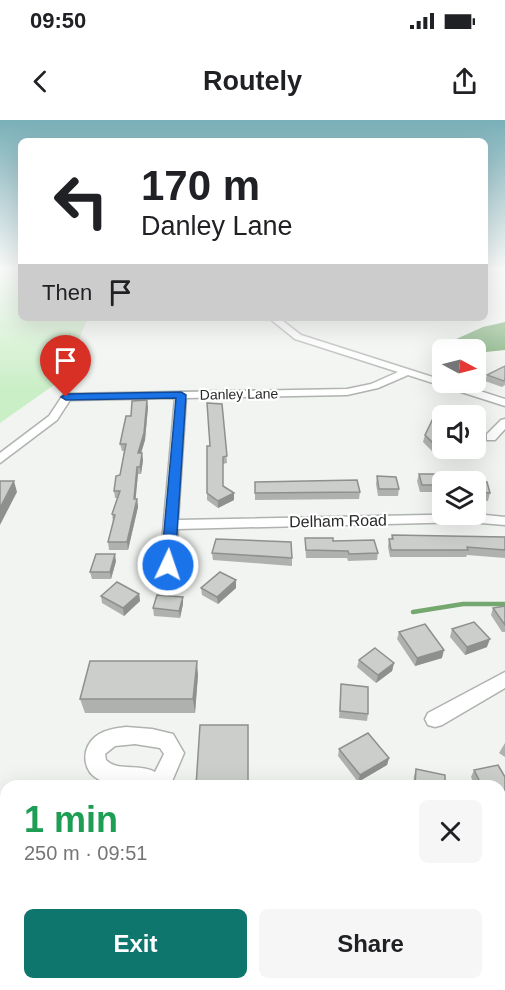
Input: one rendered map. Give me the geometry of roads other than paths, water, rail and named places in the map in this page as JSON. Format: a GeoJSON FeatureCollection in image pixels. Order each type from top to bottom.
{"type":"FeatureCollection","features":[{"type":"Feature","properties":{"kind":"street"},"geometry":{"type":"LineString","coordinates":[[277,321],[298,337],[505,403]]}},
{"type":"Feature","properties":{"kind":"street","name":"Danley Lane"},"geometry":{"type":"LineString","coordinates":[[0,459],[53,418],[66,397],[347,392],[374,386],[407,372]]}},
{"type":"Feature","properties":{"kind":"street"},"geometry":{"type":"LineString","coordinates":[[168,565],[181,395]]}},
{"type":"Feature","properties":{"kind":"street"},"geometry":{"type":"LineString","coordinates":[[491,437],[505,422]]}},
{"type":"Feature","properties":{"kind":"street","name":"Delham Road"},"geometry":{"type":"LineString","coordinates":[[170,525],[456,519],[505,521]]}},
{"type":"Feature","properties":{"kind":"street"},"geometry":{"type":"LineString","coordinates":[[435,719],[505,679]]}},
{"type":"Feature","properties":{"kind":"street"},"geometry":{"type":"LineString","coordinates":[[151,780],[141,775],[108,774],[96,764],[95,752],[106,740],[121,737],[166,740],[174,753],[163,780]]}},
{"type":"Feature","properties":{"kind":"waterway"},"geometry":{"type":"LineString","coordinates":[[413,612],[463,604],[505,604]]}}]}
